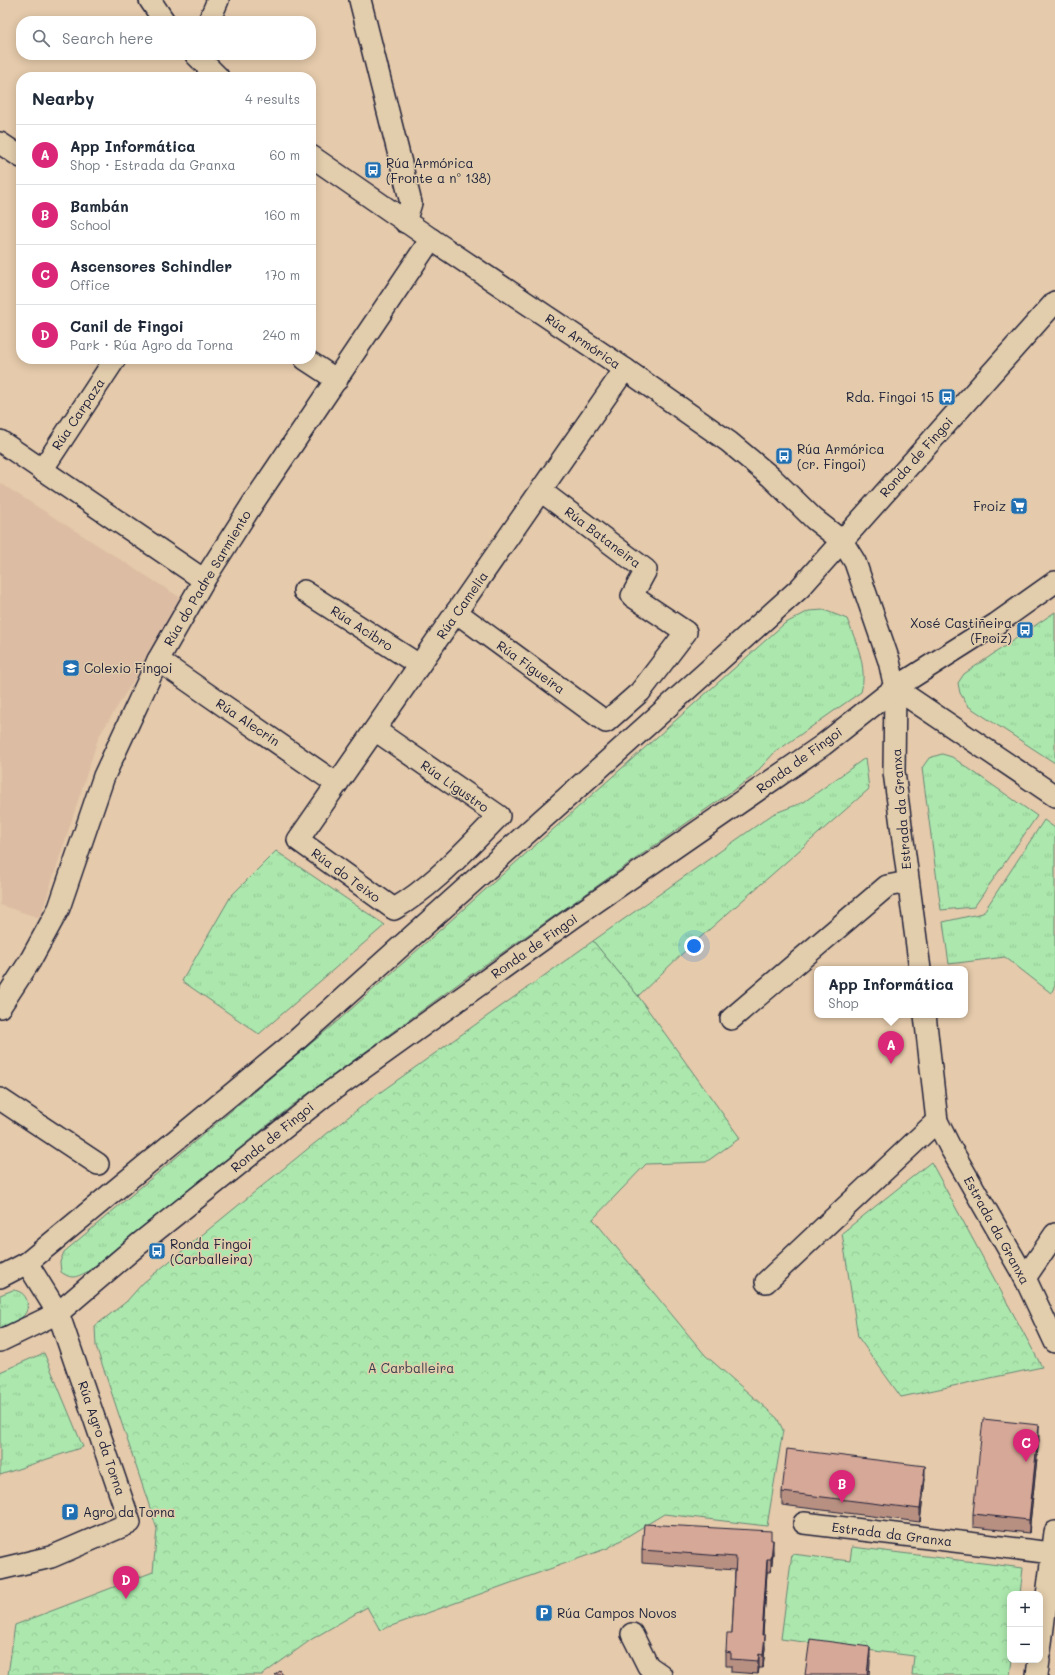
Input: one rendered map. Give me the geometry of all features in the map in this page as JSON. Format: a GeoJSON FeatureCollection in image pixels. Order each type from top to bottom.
{"type":"FeatureCollection","features":[{"type":"Feature","properties":{"kind":"street"},"geometry":{"type":"LineString","coordinates":[[150,0],[161,16]]}},
{"type":"Feature","properties":{"kind":"street"},"geometry":{"type":"LineString","coordinates":[[212,16],[218,0]]}},
{"type":"Feature","properties":{"kind":"street"},"geometry":{"type":"LineString","coordinates":[[360,0],[411,203],[405,222]]}},
{"type":"Feature","properties":{"kind":"street"},"geometry":{"type":"LineString","coordinates":[[201,60],[213,72]]}},
{"type":"Feature","properties":{"kind":"street"},"geometry":{"type":"LineString","coordinates":[[0,143],[16,154]]}},
{"type":"Feature","properties":{"kind":"street","name":"Rúa Armórica"},"geometry":{"type":"LineString","coordinates":[[316,160],[405,222],[625,369],[729,442],[771,477],[814,519],[842,541]]}},
{"type":"Feature","properties":{"kind":"street","name":"Rúa do Padre Sarmiento"},"geometry":{"type":"LineString","coordinates":[[0,1007],[30,961],[59,908],[104,776],[158,660],[204,580],[252,503],[337,380],[431,239]]}},
{"type":"Feature","properties":{"kind":"street","name":"Ronda de Fingoi"},"geometry":{"type":"LineString","coordinates":[[0,1277],[27,1263],[291,1045],[800,588],[1055,302]]}},
{"type":"Feature","properties":{"kind":"street","name":"Rúa Carpaza"},"geometry":{"type":"LineString","coordinates":[[42,470],[112,364]]}},
{"type":"Feature","properties":{"kind":"street"},"geometry":{"type":"LineString","coordinates":[[313,364],[337,380]]}},
{"type":"Feature","properties":{"kind":"street","name":"Rúa Camelia"},"geometry":{"type":"LineString","coordinates":[[298,840],[625,369]]}},
{"type":"Feature","properties":{"kind":"street"},"geometry":{"type":"LineString","coordinates":[[0,441],[204,580]]}},
{"type":"Feature","properties":{"kind":"street","name":"Rúa Bataneira"},"geometry":{"type":"LineString","coordinates":[[541,491],[646,570],[632,596],[686,632],[640,692],[606,722]]}},
{"type":"Feature","properties":{"kind":"street"},"geometry":{"type":"LineString","coordinates":[[842,541],[855,562],[889,661],[896,688],[1055,796]]}},
{"type":"Feature","properties":{"kind":"street","name":"Ronda de Fingoi"},"geometry":{"type":"LineString","coordinates":[[0,1341],[58,1313],[139,1244],[323,1097],[574,917],[823,745],[896,688],[996,624],[1055,582]]}},
{"type":"Feature","properties":{"kind":"street","name":"Rúa Acibro"},"geometry":{"type":"LineString","coordinates":[[304,591],[419,665]]}},
{"type":"Feature","properties":{"kind":"street","name":"Rúa Figueira"},"geometry":{"type":"LineString","coordinates":[[456,612],[606,722]]}},
{"type":"Feature","properties":{"kind":"street","name":"Rúa Alecrín"},"geometry":{"type":"LineString","coordinates":[[158,660],[338,784]]}},
{"type":"Feature","properties":{"kind":"street","name":"Estrada da Granxa"},"geometry":{"type":"LineString","coordinates":[[896,688],[894,772],[920,966]]}},
{"type":"Feature","properties":{"kind":"street","name":"Rúa Ligustro"},"geometry":{"type":"LineString","coordinates":[[375,730],[499,816],[446,869],[408,901],[394,909]]}},
{"type":"Feature","properties":{"kind":"street","name":"Rúa do Teixo"},"geometry":{"type":"LineString","coordinates":[[298,840],[394,909]]}},
{"type":"Feature","properties":{"kind":"street","name":"Estrada da Granxa"},"geometry":{"type":"LineString","coordinates":[[731,1020],[887,886],[908,882]]}},
{"type":"Feature","properties":{"kind":"street","name":"Estrada da Granxa"},"geometry":{"type":"LineString","coordinates":[[925,1018],[938,1121],[950,1147],[1025,1278],[1055,1342]]}},
{"type":"Feature","properties":{"kind":"street"},"geometry":{"type":"LineString","coordinates":[[1,1102],[98,1164]]}},
{"type":"Feature","properties":{"kind":"street"},"geometry":{"type":"LineString","coordinates":[[766,1282],[938,1121]]}},
{"type":"Feature","properties":{"kind":"street"},"geometry":{"type":"LineString","coordinates":[[1025,1278],[1055,1234]]}},
{"type":"Feature","properties":{"kind":"street"},"geometry":{"type":"LineString","coordinates":[[27,1263],[58,1313]]}},
{"type":"Feature","properties":{"kind":"street","name":"Rúa Agro da Torna"},"geometry":{"type":"LineString","coordinates":[[0,1569],[51,1557],[130,1523],[73,1353],[58,1313]]}},
{"type":"Feature","properties":{"kind":"street","name":"Estrada da Granxa"},"geometry":{"type":"LineString","coordinates":[[804,1523],[1052,1560]]}},
{"type":"Feature","properties":{"kind":"street"},"geometry":{"type":"LineString","coordinates":[[1043,1628],[1055,1532]]}},
{"type":"Feature","properties":{"kind":"street"},"geometry":{"type":"LineString","coordinates":[[632,1634],[648,1666],[661,1675]]}},
{"type":"Feature","properties":{"kind":"street"},"geometry":{"type":"LineString","coordinates":[[1037,1675],[1039,1663]]}},
{"type":"Feature","properties":{"kind":"shaded area","name":"Colexio Fingoi"},"geometry":{"type":"Polygon","coordinates":[[[0,483],[184,600],[99,736],[40,918],[0,905],[0,483]]]}},
{"type":"Feature","properties":{"kind":"green space"},"geometry":{"type":"Polygon","coordinates":[[[824,610],[847,619],[862,664],[863,683],[861,692],[774,753],[752,777],[462,981],[294,1104],[87,1272],[71,1277],[61,1272],[60,1262],[64,1252],[340,1019],[784,624],[809,611],[824,610]]]}},
{"type":"Feature","properties":{"kind":"green space"},"geometry":{"type":"Polygon","coordinates":[[[1055,612],[1055,763],[968,706],[960,693],[958,683],[964,674],[1055,612]]]}},
{"type":"Feature","properties":{"kind":"green space"},"geometry":{"type":"Polygon","coordinates":[[[942,754],[952,757],[1037,816],[974,907],[941,910],[922,768],[929,758],[942,754]]]}},
{"type":"Feature","properties":{"kind":"green space"},"geometry":{"type":"Polygon","coordinates":[[[865,758],[869,789],[686,950],[638,996],[593,941],[773,814],[804,802],[865,758]]]}},
{"type":"Feature","properties":{"kind":"green space"},"geometry":{"type":"Polygon","coordinates":[[[1044,820],[1055,828],[1055,986],[1051,993],[1005,957],[949,964],[943,922],[983,913],[1044,820]]]}},
{"type":"Feature","properties":{"kind":"green space"},"geometry":{"type":"Polygon","coordinates":[[[276,851],[385,925],[259,1034],[182,981],[231,896],[276,851]]]}},
{"type":"Feature","properties":{"kind":"green space","name":"A Carballeira"},"geometry":{"type":"Polygon","coordinates":[[[593,941],[638,996],[740,1138],[706,1162],[646,1164],[593,1219],[705,1355],[777,1418],[783,1430],[767,1526],[664,1514],[608,1548],[380,1630],[367,1607],[312,1639],[262,1675],[8,1675],[15,1625],[153,1572],[157,1529],[96,1346],[95,1326],[126,1302],[143,1283],[375,1096],[593,941]]]}},
{"type":"Feature","properties":{"kind":"green space"},"geometry":{"type":"Polygon","coordinates":[[[931,1162],[1042,1367],[901,1397],[858,1337],[842,1233],[931,1162]]]}},
{"type":"Feature","properties":{"kind":"green space"},"geometry":{"type":"Polygon","coordinates":[[[13,1290],[20,1292],[25,1296],[27,1301],[26,1312],[20,1319],[0,1328],[0,1295],[13,1290]]]}},
{"type":"Feature","properties":{"kind":"green space"},"geometry":{"type":"Polygon","coordinates":[[[44,1353],[83,1447],[0,1475],[0,1372],[44,1353]]]}},
{"type":"Feature","properties":{"kind":"green space"},"geometry":{"type":"Polygon","coordinates":[[[852,1547],[1023,1568],[1020,1591],[1007,1591],[1007,1663],[1012,1663],[1010,1675],[912,1675],[914,1656],[781,1639],[792,1554],[850,1561],[852,1547]]]}},
{"type":"Feature","properties":{"kind":"building"},"geometry":{"type":"Polygon","coordinates":[[[983,1419],[1039,1425],[1029,1520],[973,1514],[983,1419]]]}},
{"type":"Feature","properties":{"kind":"building"},"geometry":{"type":"Polygon","coordinates":[[[787,1449],[925,1466],[920,1509],[782,1492],[787,1449]]]}},
{"type":"Feature","properties":{"kind":"building"},"geometry":{"type":"Polygon","coordinates":[[[644,1524],[771,1531],[771,1540],[773,1540],[771,1559],[767,1559],[762,1635],[765,1635],[763,1655],[759,1654],[758,1661],[731,1659],[731,1653],[726,1652],[727,1633],[732,1633],[736,1557],[642,1550],[644,1524]]]}},
{"type":"Feature","properties":{"kind":"building"},"geometry":{"type":"Polygon","coordinates":[[[810,1639],[870,1647],[867,1675],[805,1675],[810,1639]]]}},
{"type":"Feature","properties":{"kind":"building"},"geometry":{"type":"Polygon","coordinates":[[[280,1671],[283,1675],[275,1675],[280,1671]]]}},
{"type":"Feature","properties":{"kind":"place","name":"Rúa Armórica (Fronte a nº 138)"},"geometry":{"type":"Point","coordinates":[373,170]}},
{"type":"Feature","properties":{"kind":"place","name":"Rda. Fingoi 15"},"geometry":{"type":"Point","coordinates":[947,397]}},
{"type":"Feature","properties":{"kind":"place","name":"Rúa Armórica (cr. Fingoi)"},"geometry":{"type":"Point","coordinates":[784,456]}},
{"type":"Feature","properties":{"kind":"place","name":"Froiz"},"geometry":{"type":"Point","coordinates":[1019,506]}},
{"type":"Feature","properties":{"kind":"place","name":"Xosé Castiñeira (Froiz)"},"geometry":{"type":"Point","coordinates":[1025,630]}},
{"type":"Feature","properties":{"kind":"place","name":"Colexio Fingoi"},"geometry":{"type":"Point","coordinates":[71,668]}},
{"type":"Feature","properties":{"kind":"place","name":"App Informática"},"geometry":{"type":"Point","coordinates":[891,1064]}},
{"type":"Feature","properties":{"kind":"place","name":"Ronda Fingoi (Carballeira)"},"geometry":{"type":"Point","coordinates":[157,1251]}},
{"type":"Feature","properties":{"kind":"place","name":"Ascensores Schindler"},"geometry":{"type":"Point","coordinates":[1026,1462]}},
{"type":"Feature","properties":{"kind":"place","name":"Bambán"},"geometry":{"type":"Point","coordinates":[842,1503]}},
{"type":"Feature","properties":{"kind":"place","name":"Agro da Torna"},"geometry":{"type":"Point","coordinates":[70,1512]}},
{"type":"Feature","properties":{"kind":"place","name":"Canil de Fingoi"},"geometry":{"type":"Point","coordinates":[126,1599]}},
{"type":"Feature","properties":{"kind":"place","name":"Rúa Campos Novos"},"geometry":{"type":"Point","coordinates":[544,1613]}}]}
